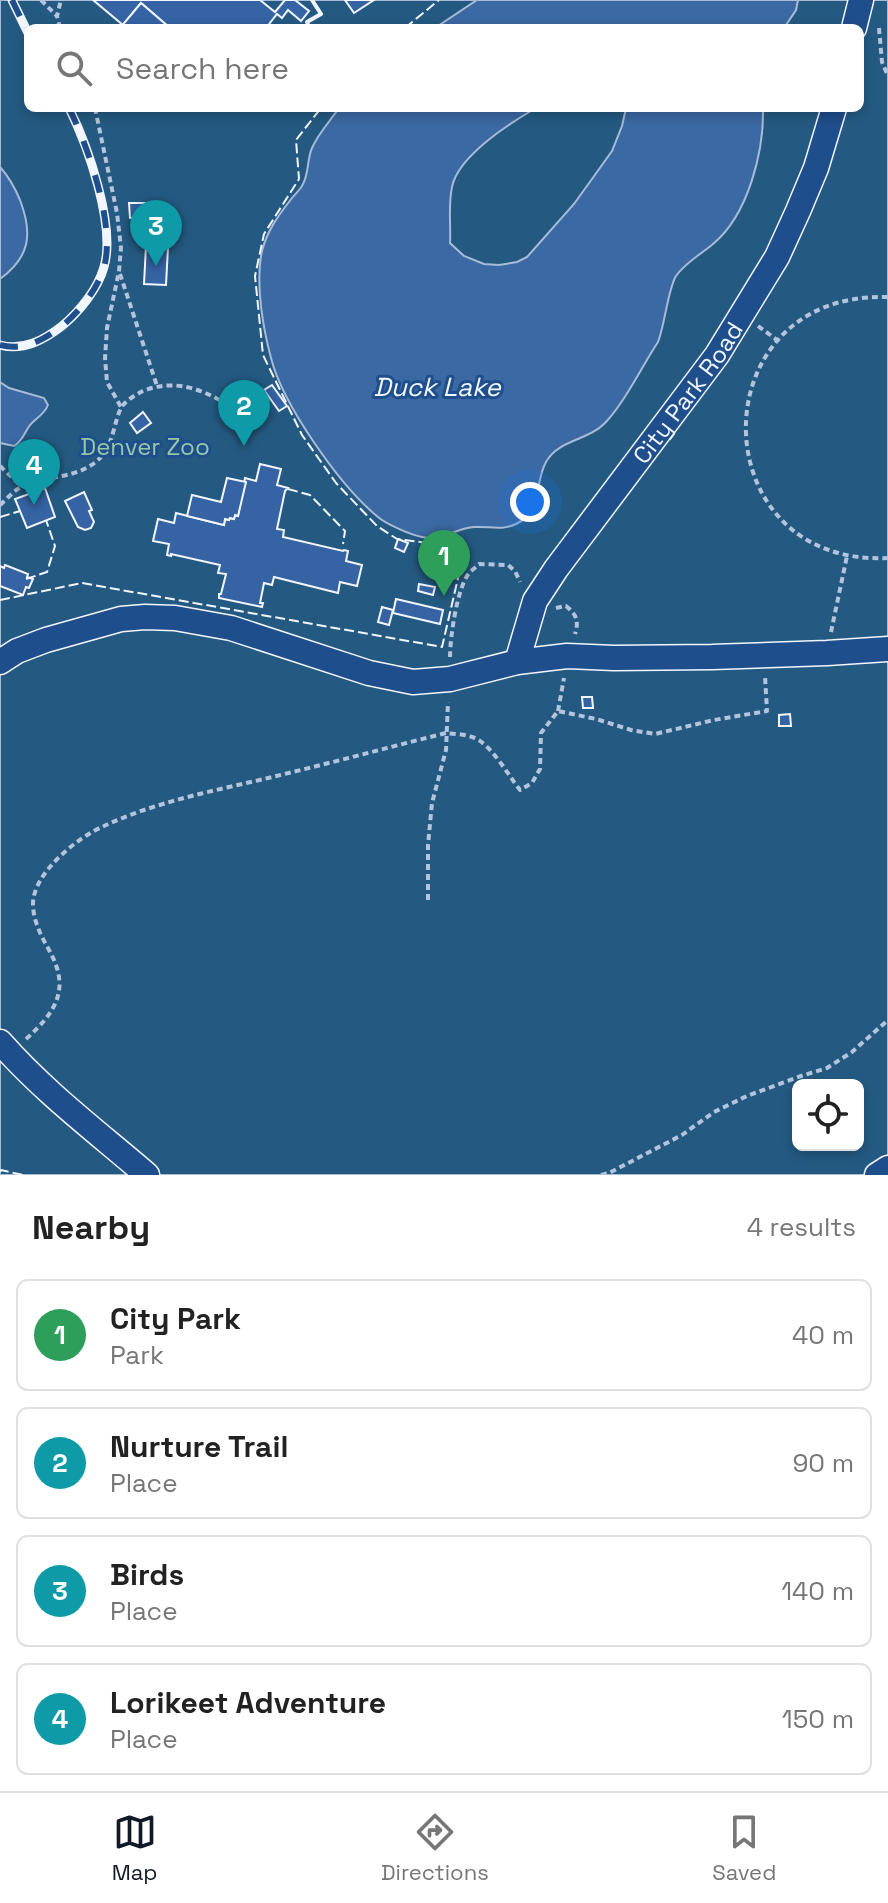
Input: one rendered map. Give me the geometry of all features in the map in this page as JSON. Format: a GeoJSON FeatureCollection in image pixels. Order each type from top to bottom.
{"type":"FeatureCollection","features":[{"type":"Feature","properties":{"kind":"lane"},"geometry":{"type":"LineString","coordinates":[[855,24],[861,0]]}},
{"type":"Feature","properties":{"kind":"lane","name":"City Park Road"},"geometry":{"type":"LineString","coordinates":[[517,662],[535,601],[717,355],[777,257],[816,168],[833,112]]}},
{"type":"Feature","properties":{"kind":"lane"},"geometry":{"type":"LineString","coordinates":[[0,662],[17,651],[95,625],[121,619],[160,617],[231,628],[354,668],[413,682],[450,679],[517,662],[567,656],[763,655],[888,649]]}},
{"type":"Feature","properties":{"kind":"lane"},"geometry":{"type":"LineString","coordinates":[[5,1048],[54,1097],[147,1175]]}},
{"type":"Feature","properties":{"kind":"lane"},"geometry":{"type":"LineString","coordinates":[[877,1175],[888,1168]]}},
{"type":"Feature","properties":{"kind":"path"},"geometry":{"type":"LineString","coordinates":[[41,0],[57,16]]}},
{"type":"Feature","properties":{"kind":"path"},"geometry":{"type":"LineString","coordinates":[[59,24],[57,16],[61,0]]}},
{"type":"Feature","properties":{"kind":"path"},"geometry":{"type":"LineString","coordinates":[[879,18],[882,62],[888,76]]}},
{"type":"Feature","properties":{"kind":"path"},"geometry":{"type":"LineString","coordinates":[[96,112],[117,213],[121,248],[105,358],[107,382],[121,407]]}},
{"type":"Feature","properties":{"kind":"path"},"geometry":{"type":"LineString","coordinates":[[119,271],[157,386]]}},
{"type":"Feature","properties":{"kind":"path"},"geometry":{"type":"LineString","coordinates":[[888,297],[870,296],[829,305],[793,326],[764,359],[754,379],[745,423],[751,468],[760,489],[787,525],[825,549],[847,556],[888,558]]}},
{"type":"Feature","properties":{"kind":"path"},"geometry":{"type":"LineString","coordinates":[[753,323],[778,340]]}},
{"type":"Feature","properties":{"kind":"path"},"geometry":{"type":"LineString","coordinates":[[0,505],[21,486],[76,473],[99,459],[114,436],[121,407],[137,394],[157,386],[198,389],[224,401],[255,424]]}},
{"type":"Feature","properties":{"kind":"path"},"geometry":{"type":"LineString","coordinates":[[0,466],[21,486]]}},
{"type":"Feature","properties":{"kind":"path"},"geometry":{"type":"LineString","coordinates":[[827,653],[847,556]]}},
{"type":"Feature","properties":{"kind":"path"},"geometry":{"type":"LineString","coordinates":[[5,1048],[41,1025],[53,1011],[59,994],[54,958],[35,919],[33,904],[36,889],[44,875],[68,850],[102,827],[187,798],[446,733],[471,736],[481,741],[520,790],[532,783],[540,769],[541,733],[558,711],[655,734],[767,711],[763,655]]}},
{"type":"Feature","properties":{"kind":"path"},"geometry":{"type":"LineString","coordinates":[[601,1175],[682,1135],[714,1112],[747,1096],[827,1068],[852,1052],[888,1020]]}},
{"type":"Feature","properties":{"kind":"green space","name":"Denver Zoo"},"geometry":{"type":"Polygon","coordinates":[[[0,0],[888,0],[888,1175],[0,1175],[0,0]]]}},
{"type":"Feature","properties":{"kind":"water"},"geometry":{"type":"Polygon","coordinates":[[[477,0],[798,0],[796,10],[787,24],[441,24],[477,0]]]}},
{"type":"Feature","properties":{"kind":"water","name":"Duck Lake"},"geometry":{"type":"Polygon","coordinates":[[[336,112],[530,112],[474,152],[456,175],[452,187],[450,243],[464,256],[484,264],[499,265],[527,257],[574,204],[612,151],[625,112],[763,112],[757,163],[736,217],[713,244],[676,276],[658,342],[605,423],[552,454],[542,471],[531,512],[516,524],[500,528],[467,528],[429,538],[405,532],[382,520],[347,486],[300,421],[277,377],[271,358],[259,281],[263,248],[277,218],[302,186],[312,148],[336,112]]]}},
{"type":"Feature","properties":{"kind":"water"},"geometry":{"type":"Polygon","coordinates":[[[0,167],[20,200],[27,234],[18,262],[0,279],[0,167]]]}},
{"type":"Feature","properties":{"kind":"water"},"geometry":{"type":"Polygon","coordinates":[[[0,382],[9,388],[44,398],[48,405],[14,446],[0,443],[0,382]]]}},
{"type":"Feature","properties":{"kind":"building"},"geometry":{"type":"Polygon","coordinates":[[[93,0],[260,0],[275,12],[285,0],[295,0],[309,11],[301,21],[288,10],[282,18],[277,14],[269,24],[165,24],[141,3],[122,24],[93,0]]]}},
{"type":"Feature","properties":{"kind":"building"},"geometry":{"type":"Polygon","coordinates":[[[345,0],[374,0],[354,13],[345,0]]]}},
{"type":"Feature","properties":{"kind":"building"},"geometry":{"type":"Polygon","coordinates":[[[141,3],[165,24],[123,24],[141,3]]]}},
{"type":"Feature","properties":{"kind":"building"},"geometry":{"type":"Polygon","coordinates":[[[129,203],[146,203],[146,217],[130,218],[129,203]]]}},
{"type":"Feature","properties":{"kind":"building"},"geometry":{"type":"Polygon","coordinates":[[[146,246],[168,247],[166,285],[144,284],[146,246]]]}},
{"type":"Feature","properties":{"kind":"building"},"geometry":{"type":"Polygon","coordinates":[[[272,385],[287,406],[279,411],[264,390],[272,385]]]}},
{"type":"Feature","properties":{"kind":"building"},"geometry":{"type":"Polygon","coordinates":[[[143,412],[151,423],[137,433],[130,423],[143,412]]]}},
{"type":"Feature","properties":{"kind":"building"},"geometry":{"type":"Polygon","coordinates":[[[260,464],[281,469],[277,485],[288,488],[277,529],[284,530],[283,537],[348,551],[346,561],[362,565],[357,586],[340,582],[338,593],[274,577],[272,585],[264,583],[262,607],[219,598],[226,574],[218,573],[220,565],[167,555],[169,544],[153,541],[158,519],[174,523],[176,513],[224,525],[225,519],[234,519],[235,515],[238,516],[245,478],[256,481],[260,464]]]}},
{"type":"Feature","properties":{"kind":"building"},"geometry":{"type":"Polygon","coordinates":[[[227,478],[246,482],[238,516],[225,519],[224,525],[187,516],[192,495],[221,502],[227,478]]]}},
{"type":"Feature","properties":{"kind":"building"},"geometry":{"type":"Polygon","coordinates":[[[45,488],[55,517],[27,528],[15,499],[45,488]]]}},
{"type":"Feature","properties":{"kind":"building"},"geometry":{"type":"Polygon","coordinates":[[[84,492],[94,522],[91,528],[85,530],[78,527],[65,501],[84,492]]]}},
{"type":"Feature","properties":{"kind":"building"},"geometry":{"type":"Polygon","coordinates":[[[398,539],[408,543],[404,552],[395,548],[398,539]]]}},
{"type":"Feature","properties":{"kind":"building"},"geometry":{"type":"Polygon","coordinates":[[[5,565],[33,579],[23,595],[0,586],[0,566],[4,568],[5,565]]]}},
{"type":"Feature","properties":{"kind":"building"},"geometry":{"type":"Polygon","coordinates":[[[419,584],[435,587],[433,595],[418,591],[419,584]]]}},
{"type":"Feature","properties":{"kind":"building"},"geometry":{"type":"Polygon","coordinates":[[[396,599],[443,610],[440,624],[393,613],[396,599]]]}},
{"type":"Feature","properties":{"kind":"building"},"geometry":{"type":"Polygon","coordinates":[[[382,607],[393,610],[389,625],[378,622],[382,607]]]}},
{"type":"Feature","properties":{"kind":"building"},"geometry":{"type":"Polygon","coordinates":[[[582,697],[592,697],[593,708],[583,708],[582,697]]]}},
{"type":"Feature","properties":{"kind":"building"},"geometry":{"type":"Polygon","coordinates":[[[790,714],[791,726],[779,726],[779,715],[790,714]]]}},
{"type":"Feature","properties":{"kind":"railway"},"geometry":{"type":"LineString","coordinates":[[12,0],[24,25]]}},
{"type":"Feature","properties":{"kind":"railway"},"geometry":{"type":"LineString","coordinates":[[0,345],[17,347],[33,343],[62,326],[87,300],[104,267],[107,250],[103,209],[92,164],[71,112]]}},
{"type":"Feature","properties":{"kind":"fence"},"geometry":{"type":"LineString","coordinates":[[410,24],[439,0]]}},
{"type":"Feature","properties":{"kind":"fence"},"geometry":{"type":"LineString","coordinates":[[0,600],[82,583],[442,647],[465,548],[397,539],[377,526],[336,483],[302,435],[263,355],[255,276],[264,234],[299,179],[296,140],[318,112]]}},
{"type":"Feature","properties":{"kind":"fence"},"geometry":{"type":"LineString","coordinates":[[288,489],[310,495],[345,531],[343,544]]}},
{"type":"Feature","properties":{"kind":"fence"},"geometry":{"type":"LineString","coordinates":[[0,517],[20,511]]}},
{"type":"Feature","properties":{"kind":"fence"},"geometry":{"type":"LineString","coordinates":[[26,579],[47,572],[55,546],[46,520]]}},
{"type":"Feature","properties":{"kind":"fence"},"geometry":{"type":"LineString","coordinates":[[0,1172],[23,1175]]}},
{"type":"Feature","properties":{"kind":"wall"},"geometry":{"type":"LineString","coordinates":[[308,24],[321,14],[312,0]]}},
{"type":"Feature","properties":{"kind":"place","name":"Birds"},"geometry":{"type":"Point","coordinates":[156,266]}},
{"type":"Feature","properties":{"kind":"place","name":"Nurture Trail"},"geometry":{"type":"Point","coordinates":[244,446]}},
{"type":"Feature","properties":{"kind":"place","name":"Lorikeet Adventure"},"geometry":{"type":"Point","coordinates":[34,505]}},
{"type":"Feature","properties":{"kind":"place","name":"City Park"},"geometry":{"type":"Point","coordinates":[444,596]}}]}
